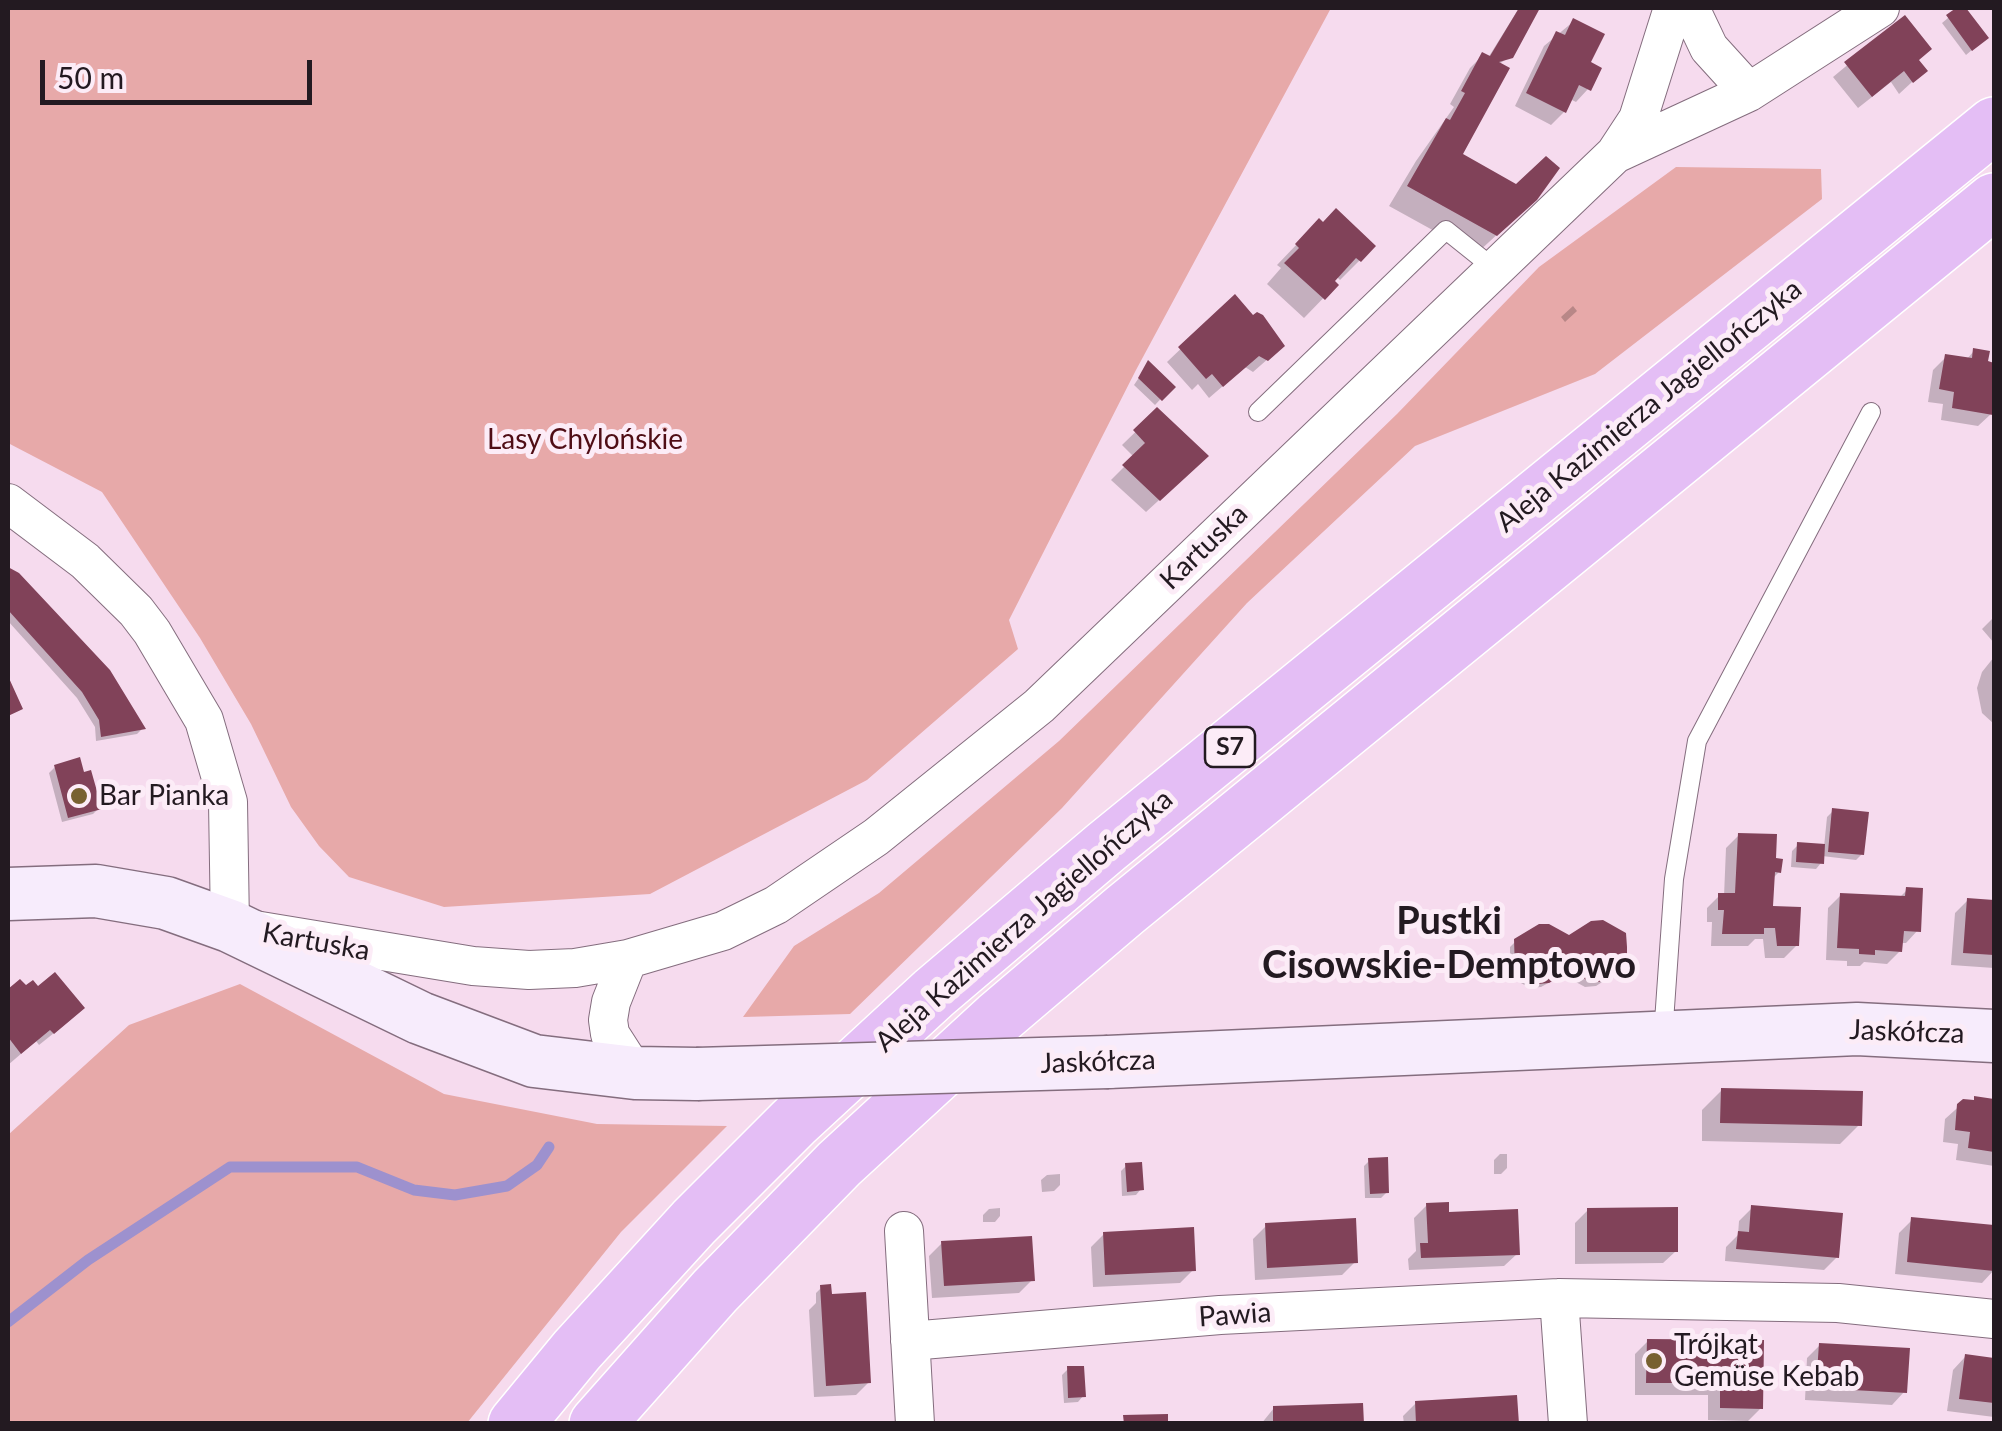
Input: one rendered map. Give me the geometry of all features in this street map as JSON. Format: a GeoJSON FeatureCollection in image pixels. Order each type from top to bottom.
{"type":"FeatureCollection","features":[{"type":"Feature","properties":{"kind":"highway","name":"Aleja Kazimierza Jagiellończyka"},"geometry":{"type":"LineString","coordinates":[[516,1424],[577,1350],[694,1222],[794,1122],[934,993],[1106,847],[1994,125]]}},
{"type":"Feature","properties":{"kind":"highway","name":"Aleja Kazimierza Jagiellończyka"},"geometry":{"type":"LineString","coordinates":[[597,1424],[715,1291],[838,1164],[998,1018],[1994,201]]}},
{"type":"Feature","properties":{"kind":"street"},"geometry":{"type":"LineString","coordinates":[[1615,154],[1638,119],[1673,8]]}},
{"type":"Feature","properties":{"kind":"street"},"geometry":{"type":"LineString","coordinates":[[1690,8],[1708,48],[1749,92]]}},
{"type":"Feature","properties":{"kind":"street","name":"Kartuska"},"geometry":{"type":"LineString","coordinates":[[8,894],[96,891],[134,896],[230,926],[473,966],[529,970],[575,968],[628,959],[723,931],[776,906],[876,837],[1040,706],[1615,154],[1749,92],[1880,8]]}},
{"type":"Feature","properties":{"kind":"street"},"geometry":{"type":"LineString","coordinates":[[8,503],[86,561],[136,610],[204,720],[228,802],[230,926]]}},
{"type":"Feature","properties":{"kind":"street","name":"Jaskółcza"},"geometry":{"type":"LineString","coordinates":[[230,926],[420,1018],[482,1043],[534,1060],[635,1073],[1108,1062],[1857,1029],[1994,1036]]}},
{"type":"Feature","properties":{"kind":"street"},"geometry":{"type":"LineString","coordinates":[[628,959],[608,1020],[610,1034],[635,1073]]}},
{"type":"Feature","properties":{"kind":"street"},"geometry":{"type":"LineString","coordinates":[[904,1231],[915,1424]]}},
{"type":"Feature","properties":{"kind":"street"},"geometry":{"type":"LineString","coordinates":[[1559,1298],[1568,1424]]}},
{"type":"Feature","properties":{"kind":"street","name":"Pawia"},"geometry":{"type":"LineString","coordinates":[[910,1341],[1220,1314],[1559,1298],[1838,1303],[1994,1319]]}},
{"type":"Feature","properties":{"kind":"lane"},"geometry":{"type":"LineString","coordinates":[[1258,412],[1446,230],[1496,270]]}},
{"type":"Feature","properties":{"kind":"lane"},"geometry":{"type":"LineString","coordinates":[[1662,1037],[1674,878],[1697,741],[1870,412]]}},
{"type":"Feature","properties":{"kind":"green space","name":"Lasy Chylońskie"},"geometry":{"type":"Polygon","coordinates":[[[8,8],[1331,8],[1136,370],[1009,620],[1018,649],[867,780],[650,894],[444,907],[349,877],[319,846],[291,807],[251,724],[200,638],[102,492],[8,443],[8,8]]]}},
{"type":"Feature","properties":{"kind":"green space"},"geometry":{"type":"Polygon","coordinates":[[[1676,167],[1821,169],[1822,199],[1595,374],[1415,446],[1247,603],[1062,808],[850,1014],[743,1017],[794,946],[879,893],[1059,741],[1397,414],[1539,267],[1676,167]]]}},
{"type":"Feature","properties":{"kind":"green space"},"geometry":{"type":"Polygon","coordinates":[[[240,984],[444,1094],[597,1124],[727,1126],[621,1232],[467,1423],[8,1423],[8,1135],[129,1025],[240,984]]]}},
{"type":"Feature","properties":{"kind":"building"},"geometry":{"type":"Polygon","coordinates":[[[1519,8],[1540,8],[1513,58],[1499,62],[1510,68],[1463,154],[1516,184],[1546,156],[1560,168],[1537,200],[1497,236],[1407,186],[1446,118],[1450,120],[1482,52],[1490,56],[1519,8]]]}},
{"type":"Feature","properties":{"kind":"building"},"geometry":{"type":"Polygon","coordinates":[[[1956,8],[1966,8],[1989,38],[1972,51],[1946,15],[1956,8]]]}},
{"type":"Feature","properties":{"kind":"building"},"geometry":{"type":"Polygon","coordinates":[[[1905,15],[1932,49],[1919,60],[1928,71],[1913,83],[1904,71],[1872,97],[1844,62],[1905,15]]]}},
{"type":"Feature","properties":{"kind":"building"},"geometry":{"type":"Polygon","coordinates":[[[1573,18],[1605,34],[1591,62],[1602,68],[1591,91],[1579,85],[1566,113],[1526,93],[1556,31],[1565,35],[1573,18]]]}},
{"type":"Feature","properties":{"kind":"building"},"geometry":{"type":"Polygon","coordinates":[[[1336,208],[1376,246],[1361,262],[1356,258],[1335,281],[1339,285],[1325,300],[1284,263],[1319,218],[1323,222],[1336,208]]]}},
{"type":"Feature","properties":{"kind":"building"},"geometry":{"type":"Polygon","coordinates":[[[1235,294],[1253,315],[1263,315],[1285,346],[1268,361],[1259,356],[1223,387],[1212,374],[1206,379],[1178,347],[1235,294]]]}},
{"type":"Feature","properties":{"kind":"building"},"geometry":{"type":"Polygon","coordinates":[[[1973,348],[1990,351],[1988,361],[1994,363],[1993,415],[1952,408],[1954,392],[1939,389],[1945,354],[1972,358],[1973,348]]]}},
{"type":"Feature","properties":{"kind":"building"},"geometry":{"type":"Polygon","coordinates":[[[1148,360],[1176,387],[1162,401],[1138,378],[1148,360]]]}},
{"type":"Feature","properties":{"kind":"building"},"geometry":{"type":"Polygon","coordinates":[[[1157,407],[1209,456],[1160,501],[1122,465],[1145,443],[1133,430],[1157,407]]]}},
{"type":"Feature","properties":{"kind":"building"},"geometry":{"type":"Polygon","coordinates":[[[8,567],[19,573],[110,670],[146,729],[101,737],[99,720],[82,692],[8,610],[8,567]]]}},
{"type":"Feature","properties":{"kind":"building"},"geometry":{"type":"Polygon","coordinates":[[[8,676],[23,709],[8,716],[8,676]]]}},
{"type":"Feature","properties":{"kind":"building"},"geometry":{"type":"Polygon","coordinates":[[[80,757],[84,772],[91,770],[102,809],[68,818],[54,765],[80,757]]]}},
{"type":"Feature","properties":{"kind":"building"},"geometry":{"type":"Polygon","coordinates":[[[1832,808],[1869,812],[1864,855],[1828,852],[1832,808]]]}},
{"type":"Feature","properties":{"kind":"building"},"geometry":{"type":"Polygon","coordinates":[[[1738,833],[1777,834],[1776,858],[1783,859],[1781,873],[1775,872],[1773,906],[1801,907],[1799,946],[1777,946],[1775,928],[1764,928],[1764,934],[1722,934],[1724,910],[1718,910],[1718,893],[1735,893],[1738,833]]]}},
{"type":"Feature","properties":{"kind":"building"},"geometry":{"type":"Polygon","coordinates":[[[1797,842],[1825,844],[1824,864],[1796,862],[1797,842]]]}},
{"type":"Feature","properties":{"kind":"building"},"geometry":{"type":"Polygon","coordinates":[[[1906,887],[1923,888],[1921,932],[1904,931],[1902,952],[1875,950],[1875,955],[1859,954],[1859,949],[1837,948],[1840,893],[1905,896],[1906,887]]]}},
{"type":"Feature","properties":{"kind":"building"},"geometry":{"type":"Polygon","coordinates":[[[1967,898],[1994,900],[1994,955],[1963,953],[1967,898]]]}},
{"type":"Feature","properties":{"kind":"building"},"geometry":{"type":"Polygon","coordinates":[[[1603,920],[1626,933],[1627,947],[1627,967],[1604,981],[1592,983],[1570,971],[1549,983],[1538,984],[1515,971],[1514,939],[1539,924],[1549,924],[1569,935],[1591,921],[1603,920]]]}},
{"type":"Feature","properties":{"kind":"building"},"geometry":{"type":"Polygon","coordinates":[[[55,972],[85,1008],[54,1034],[50,1030],[21,1054],[8,1037],[8,989],[20,979],[26,985],[33,980],[38,986],[55,972]]]}},
{"type":"Feature","properties":{"kind":"building"},"geometry":{"type":"Polygon","coordinates":[[[1721,1088],[1863,1091],[1862,1126],[1720,1123],[1721,1088]]]}},
{"type":"Feature","properties":{"kind":"building"},"geometry":{"type":"Polygon","coordinates":[[[1974,1096],[1994,1099],[1994,1152],[1968,1148],[1970,1132],[1955,1130],[1957,1104],[1963,1099],[1974,1100],[1974,1096]]]}},
{"type":"Feature","properties":{"kind":"building"},"geometry":{"type":"Polygon","coordinates":[[[1388,1157],[1389,1193],[1370,1194],[1368,1158],[1388,1157]]]}},
{"type":"Feature","properties":{"kind":"building"},"geometry":{"type":"Polygon","coordinates":[[[1142,1162],[1144,1190],[1127,1192],[1125,1163],[1142,1162]]]}},
{"type":"Feature","properties":{"kind":"building"},"geometry":{"type":"Polygon","coordinates":[[[1449,1202],[1449,1212],[1518,1209],[1520,1255],[1421,1258],[1420,1243],[1428,1243],[1426,1203],[1449,1202]]]}},
{"type":"Feature","properties":{"kind":"building"},"geometry":{"type":"Polygon","coordinates":[[[1751,1205],[1843,1213],[1839,1258],[1736,1249],[1738,1231],[1749,1232],[1751,1205]]]}},
{"type":"Feature","properties":{"kind":"building"},"geometry":{"type":"Polygon","coordinates":[[[1678,1207],[1678,1252],[1587,1252],[1587,1208],[1678,1207]]]}},
{"type":"Feature","properties":{"kind":"building"},"geometry":{"type":"Polygon","coordinates":[[[1911,1217],[1994,1225],[1994,1271],[1907,1262],[1911,1217]]]}},
{"type":"Feature","properties":{"kind":"building"},"geometry":{"type":"Polygon","coordinates":[[[1356,1218],[1358,1263],[1267,1268],[1265,1223],[1356,1218]]]}},
{"type":"Feature","properties":{"kind":"building"},"geometry":{"type":"Polygon","coordinates":[[[1194,1227],[1196,1271],[1105,1275],[1103,1232],[1194,1227]]]}},
{"type":"Feature","properties":{"kind":"building"},"geometry":{"type":"Polygon","coordinates":[[[1032,1236],[1035,1281],[944,1286],[941,1241],[1032,1236]]]}},
{"type":"Feature","properties":{"kind":"building"},"geometry":{"type":"Polygon","coordinates":[[[831,1284],[832,1294],[866,1292],[871,1383],[826,1386],[820,1285],[831,1284]]]}},
{"type":"Feature","properties":{"kind":"building"},"geometry":{"type":"Polygon","coordinates":[[[1647,1339],[1764,1340],[1763,1409],[1720,1408],[1720,1383],[1646,1383],[1647,1339]]]}},
{"type":"Feature","properties":{"kind":"building"},"geometry":{"type":"Polygon","coordinates":[[[1819,1343],[1910,1348],[1907,1393],[1816,1388],[1819,1343]]]}},
{"type":"Feature","properties":{"kind":"building"},"geometry":{"type":"Polygon","coordinates":[[[1965,1354],[1994,1358],[1994,1403],[1959,1399],[1965,1354]]]}},
{"type":"Feature","properties":{"kind":"building"},"geometry":{"type":"Polygon","coordinates":[[[1067,1366],[1084,1366],[1086,1397],[1068,1398],[1067,1366]]]}},
{"type":"Feature","properties":{"kind":"building"},"geometry":{"type":"Polygon","coordinates":[[[1517,1395],[1519,1424],[1416,1424],[1415,1401],[1517,1395]]]}},
{"type":"Feature","properties":{"kind":"building"},"geometry":{"type":"Polygon","coordinates":[[[1363,1403],[1364,1424],[1273,1424],[1273,1406],[1363,1403]]]}},
{"type":"Feature","properties":{"kind":"building"},"geometry":{"type":"Polygon","coordinates":[[[1168,1414],[1168,1424],[1124,1424],[1123,1415],[1168,1414]]]}},
{"type":"Feature","properties":{"kind":"waterway"},"geometry":{"type":"LineString","coordinates":[[8,1322],[88,1260],[230,1167],[357,1167],[414,1190],[455,1195],[507,1186],[537,1165],[549,1147]]}},
{"type":"Feature","properties":{"kind":"place","name":"Bar Pianka"},"geometry":{"type":"Point","coordinates":[79,796]}},
{"type":"Feature","properties":{"kind":"place","name":"Trójkąt Gemüse Kebab"},"geometry":{"type":"Point","coordinates":[1654,1361]}},
{"type":"Feature","properties":{"kind":"district","name":"Pustki Cisowskie-Demptowo"},"geometry":{"type":"Point","coordinates":[1449,944]}}]}
